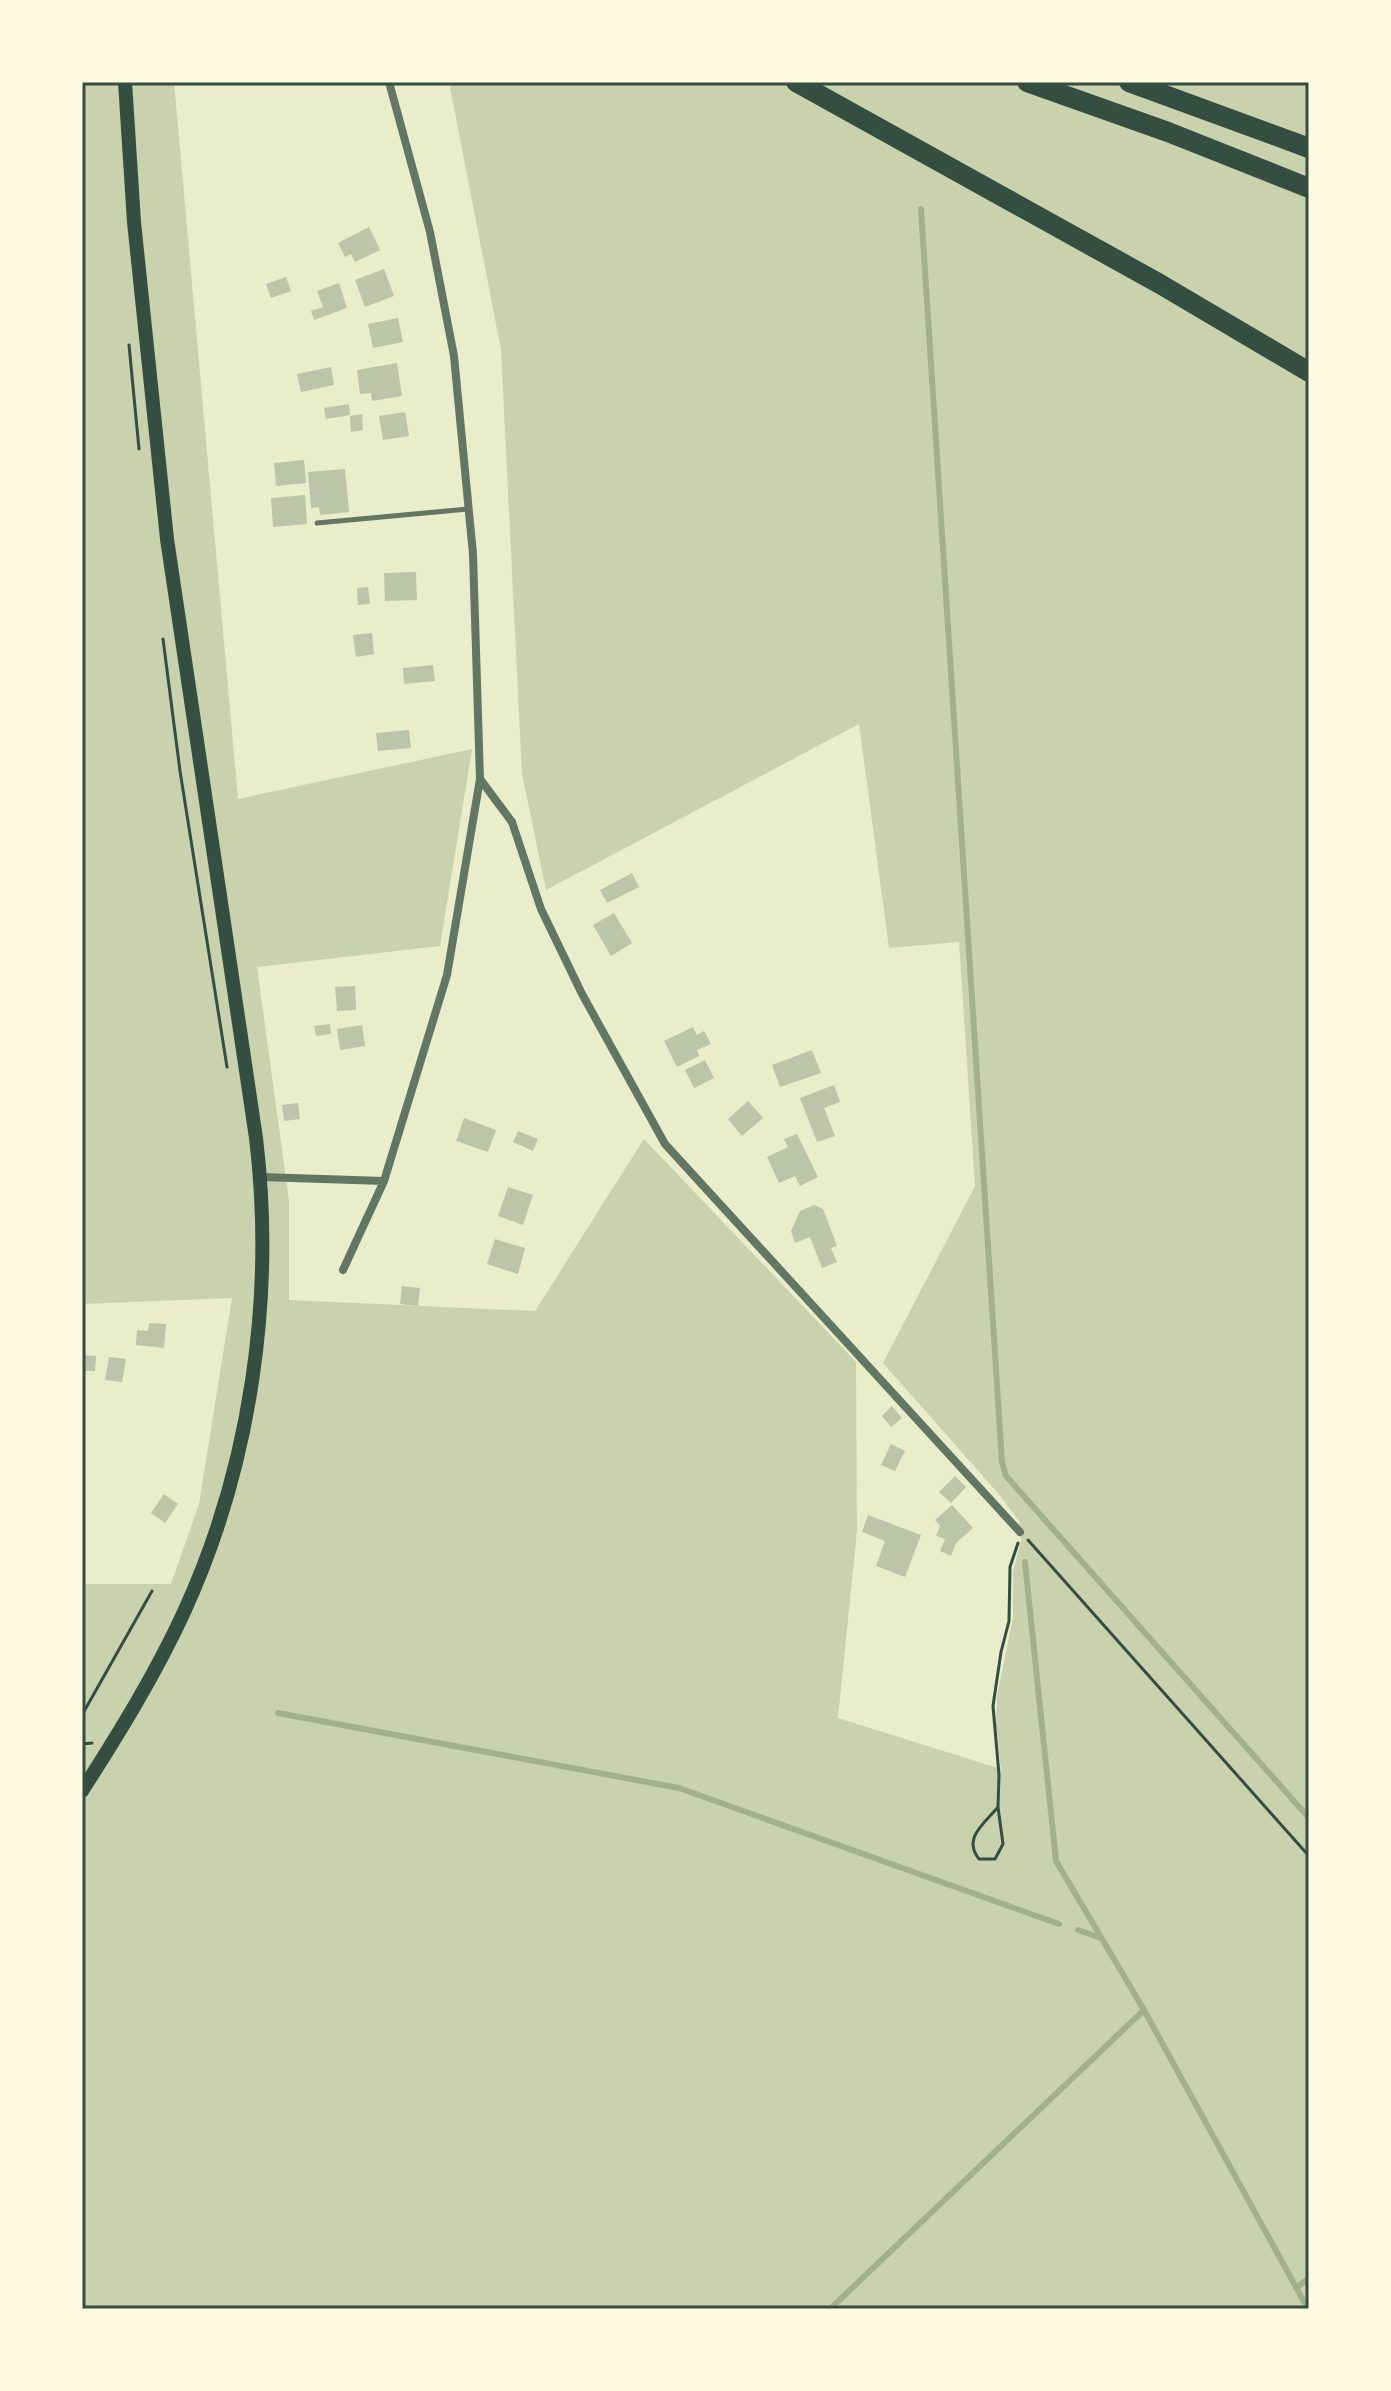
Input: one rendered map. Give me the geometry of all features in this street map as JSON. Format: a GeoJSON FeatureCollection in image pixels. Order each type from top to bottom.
{"type":"FeatureCollection","features":[{"type":"Feature","properties":{"kind":"highway"},"geometry":{"type":"LineString","coordinates":[[796,82],[1148,277],[1309,372]]}},
{"type":"Feature","properties":{"kind":"highway"},"geometry":{"type":"LineString","coordinates":[[1027,82],[1168,132],[1309,188]]}},
{"type":"Feature","properties":{"kind":"highway"},"geometry":{"type":"LineString","coordinates":[[1129,82],[1309,148]]}},
{"type":"Feature","properties":{"kind":"main road"},"geometry":{"type":"LineString","coordinates":[[82,1791],[125,1723],[171,1640],[202,1570],[241,1437],[256,1344],[262,1270],[261,1177],[167,539],[134,222],[125,82]]}},
{"type":"Feature","properties":{"kind":"street"},"geometry":{"type":"LineString","coordinates":[[343,1270],[384,1181],[447,975],[480,779],[473,554],[454,356],[433,247],[389,82]]}},
{"type":"Feature","properties":{"kind":"street"},"geometry":{"type":"LineString","coordinates":[[480,779],[512,822],[541,909],[582,994],[665,1144],[1020,1532]]}},
{"type":"Feature","properties":{"kind":"street"},"geometry":{"type":"LineString","coordinates":[[261,1177],[384,1181]]}},
{"type":"Feature","properties":{"kind":"lane"},"geometry":{"type":"LineString","coordinates":[[317,523],[468,509]]}},
{"type":"Feature","properties":{"kind":"path"},"geometry":{"type":"LineString","coordinates":[[128,337],[141,462]]}},
{"type":"Feature","properties":{"kind":"path"},"geometry":{"type":"LineString","coordinates":[[163,632],[182,787],[222,1049],[230,1078]]}},
{"type":"Feature","properties":{"kind":"path"},"geometry":{"type":"LineString","coordinates":[[998,1807],[973,1839],[974,1852],[979,1859],[995,1859],[1000,1852],[1003,1829],[998,1807],[999,1775],[993,1706],[1009,1621],[1010,1567],[1020,1532]]}},
{"type":"Feature","properties":{"kind":"path"},"geometry":{"type":"LineString","coordinates":[[1020,1532],[1309,1856]]}},
{"type":"Feature","properties":{"kind":"path"},"geometry":{"type":"LineString","coordinates":[[82,1715],[152,1591]]}},
{"type":"Feature","properties":{"kind":"path"},"geometry":{"type":"LineString","coordinates":[[89,1752],[94,1743]]}},
{"type":"Feature","properties":{"kind":"green space"},"geometry":{"type":"Polygon","coordinates":[[[82,82],[174,82],[238,799],[472,749],[440,946],[257,967],[289,1201],[289,1300],[535,1311],[644,1139],[856,1362],[857,1531],[838,1718],[1001,1769],[996,1725],[997,1696],[1013,1618],[1013,1572],[1021,1540],[1020,1522],[883,1363],[975,1186],[959,942],[889,948],[859,724],[546,890],[522,774],[501,350],[449,82],[1309,82],[1309,2309],[82,2309],[82,1584],[171,1584],[199,1504],[232,1298],[82,1304],[82,82]]]}},
{"type":"Feature","properties":{"kind":"building"},"geometry":{"type":"Polygon","coordinates":[[[369,227],[380,250],[355,262],[351,254],[345,257],[338,243],[369,227]]]}},
{"type":"Feature","properties":{"kind":"building"},"geometry":{"type":"Polygon","coordinates":[[[384,269],[394,296],[365,307],[355,280],[384,269]]]}},
{"type":"Feature","properties":{"kind":"building"},"geometry":{"type":"Polygon","coordinates":[[[286,277],[291,291],[271,298],[266,284],[286,277]]]}},
{"type":"Feature","properties":{"kind":"building"},"geometry":{"type":"Polygon","coordinates":[[[339,283],[347,308],[314,320],[311,311],[323,307],[317,291],[339,283]]]}},
{"type":"Feature","properties":{"kind":"building"},"geometry":{"type":"Polygon","coordinates":[[[398,318],[403,342],[373,348],[368,324],[398,318]]]}},
{"type":"Feature","properties":{"kind":"building"},"geometry":{"type":"Polygon","coordinates":[[[397,363],[402,396],[372,401],[371,393],[360,394],[357,370],[397,363]]]}},
{"type":"Feature","properties":{"kind":"building"},"geometry":{"type":"Polygon","coordinates":[[[331,367],[334,385],[301,392],[297,374],[331,367]]]}},
{"type":"Feature","properties":{"kind":"building"},"geometry":{"type":"Polygon","coordinates":[[[349,404],[350,415],[326,419],[324,408],[349,404]]]}},
{"type":"Feature","properties":{"kind":"building"},"geometry":{"type":"Polygon","coordinates":[[[405,412],[409,436],[383,440],[379,416],[405,412]]]}},
{"type":"Feature","properties":{"kind":"building"},"geometry":{"type":"Polygon","coordinates":[[[362,414],[363,430],[351,432],[350,416],[362,414]]]}},
{"type":"Feature","properties":{"kind":"building"},"geometry":{"type":"Polygon","coordinates":[[[304,460],[306,483],[276,486],[274,463],[304,460]]]}},
{"type":"Feature","properties":{"kind":"building"},"geometry":{"type":"Polygon","coordinates":[[[345,469],[349,512],[320,515],[319,507],[311,508],[308,472],[345,469]]]}},
{"type":"Feature","properties":{"kind":"building"},"geometry":{"type":"Polygon","coordinates":[[[305,495],[307,524],[273,527],[271,498],[305,495]]]}},
{"type":"Feature","properties":{"kind":"building"},"geometry":{"type":"Polygon","coordinates":[[[416,572],[417,600],[385,601],[384,573],[416,572]]]}},
{"type":"Feature","properties":{"kind":"building"},"geometry":{"type":"Polygon","coordinates":[[[368,587],[370,604],[358,605],[357,588],[368,587]]]}},
{"type":"Feature","properties":{"kind":"building"},"geometry":{"type":"Polygon","coordinates":[[[372,633],[374,654],[356,657],[353,635],[372,633]]]}},
{"type":"Feature","properties":{"kind":"building"},"geometry":{"type":"Polygon","coordinates":[[[433,665],[435,681],[404,684],[403,668],[433,665]]]}},
{"type":"Feature","properties":{"kind":"building"},"geometry":{"type":"Polygon","coordinates":[[[409,730],[411,748],[378,751],[376,733],[409,730]]]}},
{"type":"Feature","properties":{"kind":"building"},"geometry":{"type":"Polygon","coordinates":[[[632,873],[639,887],[607,903],[600,890],[632,873]]]}},
{"type":"Feature","properties":{"kind":"building"},"geometry":{"type":"Polygon","coordinates":[[[614,913],[632,943],[611,956],[593,925],[614,913]]]}},
{"type":"Feature","properties":{"kind":"building"},"geometry":{"type":"Polygon","coordinates":[[[355,986],[356,1010],[337,1011],[335,987],[355,986]]]}},
{"type":"Feature","properties":{"kind":"building"},"geometry":{"type":"Polygon","coordinates":[[[330,1024],[331,1034],[316,1036],[314,1026],[330,1024]]]}},
{"type":"Feature","properties":{"kind":"building"},"geometry":{"type":"Polygon","coordinates":[[[362,1025],[365,1046],[340,1050],[337,1029],[362,1025]]]}},
{"type":"Feature","properties":{"kind":"building"},"geometry":{"type":"Polygon","coordinates":[[[693,1027],[697,1035],[704,1031],[711,1044],[697,1050],[699,1056],[677,1067],[664,1041],[693,1027]]]}},
{"type":"Feature","properties":{"kind":"building"},"geometry":{"type":"Polygon","coordinates":[[[812,1050],[821,1073],[780,1087],[772,1065],[812,1050]]]}},
{"type":"Feature","properties":{"kind":"building"},"geometry":{"type":"Polygon","coordinates":[[[705,1060],[714,1078],[694,1088],[685,1070],[705,1060]]]}},
{"type":"Feature","properties":{"kind":"building"},"geometry":{"type":"Polygon","coordinates":[[[834,1085],[840,1102],[824,1108],[835,1136],[817,1142],[800,1098],[834,1085]]]}},
{"type":"Feature","properties":{"kind":"building"},"geometry":{"type":"Polygon","coordinates":[[[748,1101],[763,1118],[742,1136],[728,1119],[748,1101]]]}},
{"type":"Feature","properties":{"kind":"building"},"geometry":{"type":"Polygon","coordinates":[[[298,1103],[300,1119],[284,1121],[282,1105],[298,1103]]]}},
{"type":"Feature","properties":{"kind":"building"},"geometry":{"type":"Polygon","coordinates":[[[464,1118],[496,1130],[488,1152],[456,1141],[464,1118]]]}},
{"type":"Feature","properties":{"kind":"building"},"geometry":{"type":"Polygon","coordinates":[[[518,1131],[538,1139],[533,1151],[513,1142],[518,1131]]]}},
{"type":"Feature","properties":{"kind":"building"},"geometry":{"type":"Polygon","coordinates":[[[797,1134],[818,1177],[800,1186],[795,1176],[779,1183],[767,1157],[788,1147],[784,1139],[797,1134]]]}},
{"type":"Feature","properties":{"kind":"building"},"geometry":{"type":"Polygon","coordinates":[[[508,1187],[533,1195],[523,1225],[498,1216],[508,1187]]]}},
{"type":"Feature","properties":{"kind":"building"},"geometry":{"type":"Polygon","coordinates":[[[814,1205],[823,1209],[837,1246],[831,1248],[837,1262],[822,1268],[810,1237],[795,1243],[791,1231],[800,1211],[814,1205]]]}},
{"type":"Feature","properties":{"kind":"building"},"geometry":{"type":"Polygon","coordinates":[[[495,1239],[525,1248],[518,1274],[487,1264],[495,1239]]]}},
{"type":"Feature","properties":{"kind":"building"},"geometry":{"type":"Polygon","coordinates":[[[402,1286],[420,1288],[418,1306],[400,1304],[402,1286]]]}},
{"type":"Feature","properties":{"kind":"building"},"geometry":{"type":"Polygon","coordinates":[[[149,1323],[166,1324],[164,1348],[136,1345],[137,1330],[148,1331],[149,1323]]]}},
{"type":"Feature","properties":{"kind":"building"},"geometry":{"type":"Polygon","coordinates":[[[82,1355],[96,1356],[95,1371],[82,1371],[82,1355]]]}},
{"type":"Feature","properties":{"kind":"building"},"geometry":{"type":"Polygon","coordinates":[[[109,1357],[126,1359],[122,1382],[105,1380],[109,1357]]]}},
{"type":"Feature","properties":{"kind":"building"},"geometry":{"type":"Polygon","coordinates":[[[892,1406],[902,1418],[891,1427],[882,1416],[892,1406]]]}},
{"type":"Feature","properties":{"kind":"building"},"geometry":{"type":"Polygon","coordinates":[[[891,1444],[905,1451],[895,1471],[881,1465],[891,1444]]]}},
{"type":"Feature","properties":{"kind":"building"},"geometry":{"type":"Polygon","coordinates":[[[955,1476],[966,1487],[951,1503],[939,1492],[955,1476]]]}},
{"type":"Feature","properties":{"kind":"building"},"geometry":{"type":"Polygon","coordinates":[[[164,1494],[178,1504],[165,1523],[151,1513],[164,1494]]]}},
{"type":"Feature","properties":{"kind":"building"},"geometry":{"type":"Polygon","coordinates":[[[952,1505],[973,1528],[956,1543],[951,1556],[940,1551],[945,1539],[936,1536],[940,1526],[935,1520],[952,1505]]]}},
{"type":"Feature","properties":{"kind":"building"},"geometry":{"type":"Polygon","coordinates":[[[868,1515],[921,1535],[905,1577],[876,1566],[885,1541],[862,1532],[868,1515]]]}},
{"type":"Feature","properties":{"kind":"waterway"},"geometry":{"type":"LineString","coordinates":[[921,209],[1002,1462],[1006,1476],[1309,1818]]}},
{"type":"Feature","properties":{"kind":"waterway"},"geometry":{"type":"LineString","coordinates":[[1025,1562],[1056,1861],[1144,2010],[1308,2309]]}},
{"type":"Feature","properties":{"kind":"waterway"},"geometry":{"type":"LineString","coordinates":[[278,1713],[679,1788],[1059,1924]]}},
{"type":"Feature","properties":{"kind":"waterway"},"geometry":{"type":"LineString","coordinates":[[1078,1930],[1101,1938]]}},
{"type":"Feature","properties":{"kind":"waterway"},"geometry":{"type":"LineString","coordinates":[[830,2309],[1144,2010]]}},
{"type":"Feature","properties":{"kind":"waterway"},"geometry":{"type":"LineString","coordinates":[[1296,2288],[1309,2278]]}}]}
